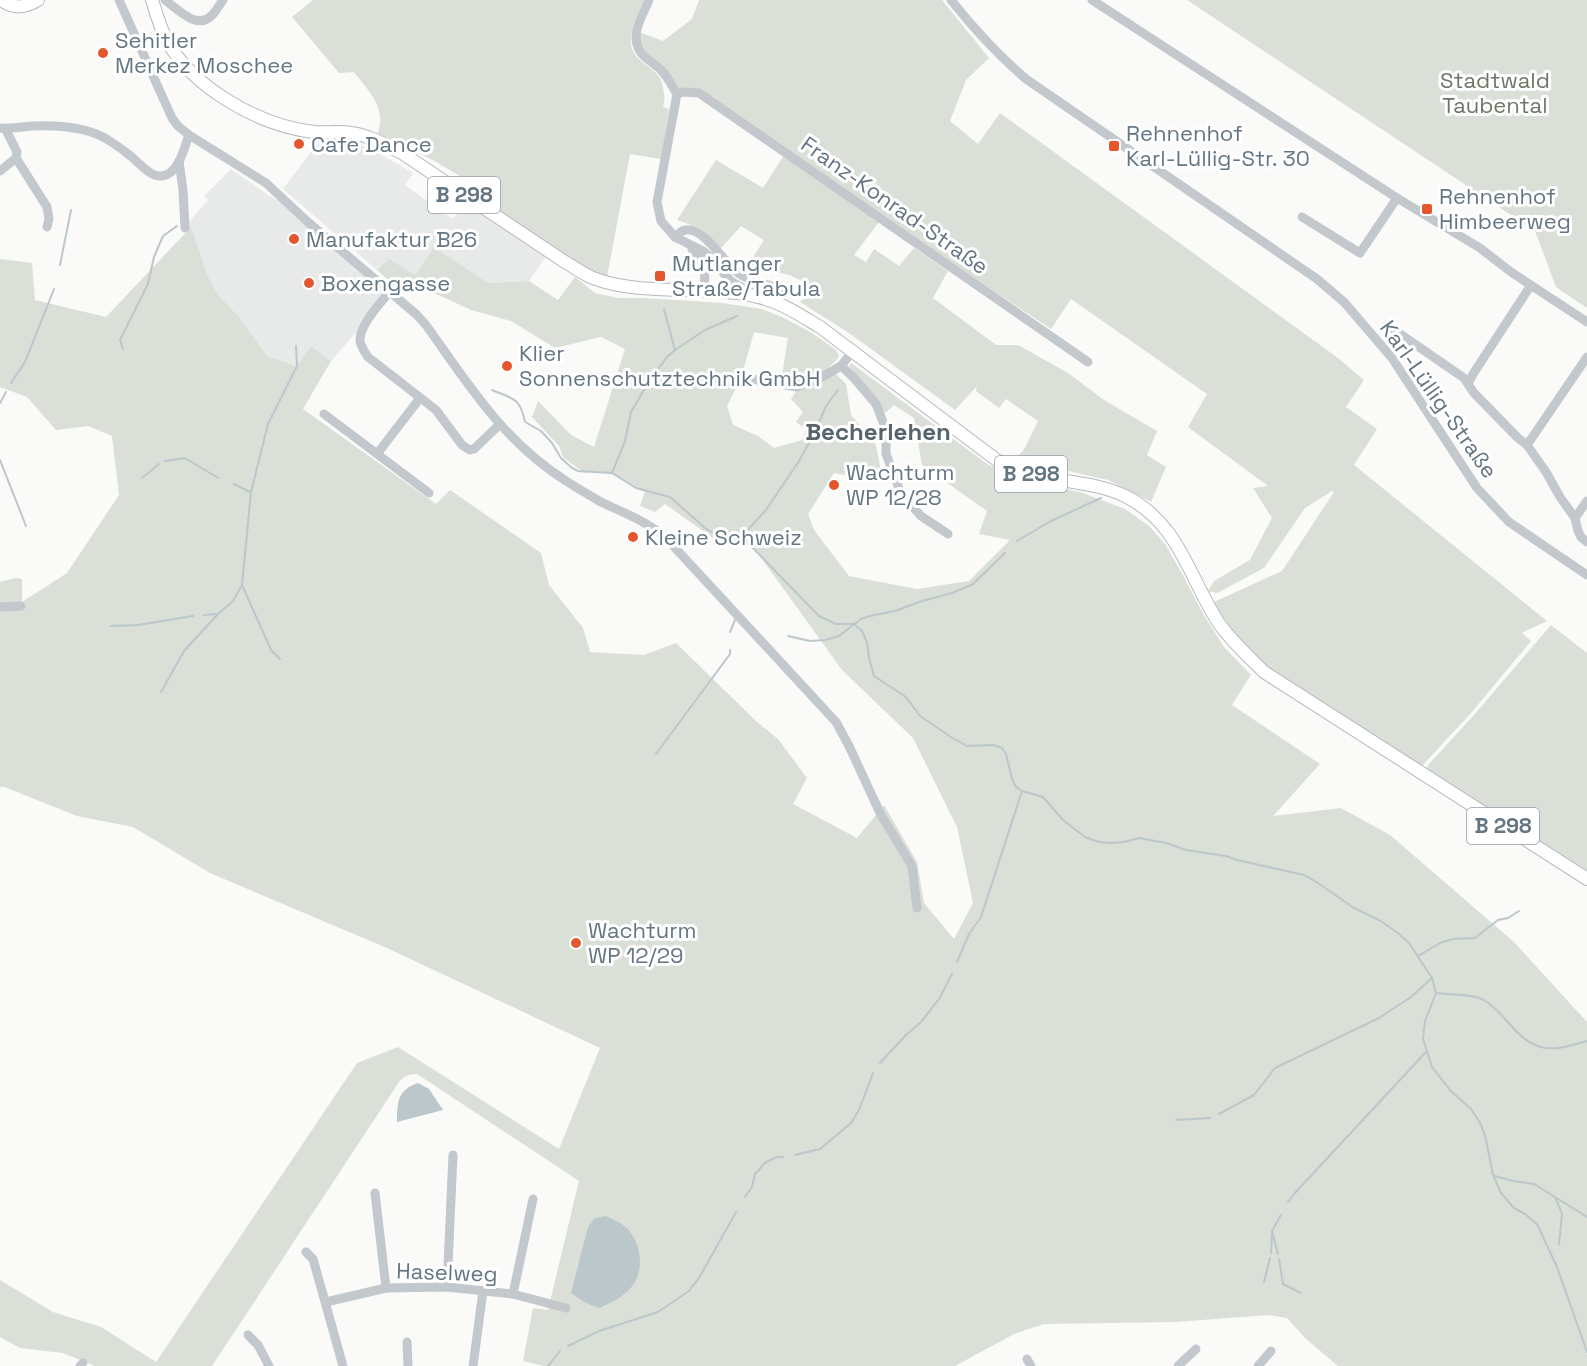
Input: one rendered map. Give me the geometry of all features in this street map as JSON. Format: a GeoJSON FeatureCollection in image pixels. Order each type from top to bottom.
{"type":"FeatureCollection","features":[{"type":"Feature","properties":{"kind":"main road"},"geometry":{"type":"LineString","coordinates":[[3,6],[27,6],[38,0]]}},
{"type":"Feature","properties":{"kind":"main road","name":"B 298"},"geometry":{"type":"LineString","coordinates":[[152,0],[166,39],[176,55],[209,87],[256,117],[313,132],[351,132],[375,139],[402,153],[591,278],[619,285],[759,297],[790,309],[820,327],[998,461],[1025,472],[1104,488],[1125,496],[1146,509],[1163,525],[1175,541],[1217,620],[1231,639],[1264,672],[1587,879]]}},
{"type":"Feature","properties":{"kind":"street"},"geometry":{"type":"LineString","coordinates":[[119,0],[172,118],[178,126],[266,183],[309,223],[417,315],[499,425],[529,453],[564,480],[602,502],[643,521],[665,537],[836,722],[881,815],[912,866],[918,908]]}},
{"type":"Feature","properties":{"kind":"street"},"geometry":{"type":"LineString","coordinates":[[165,0],[198,21],[211,16],[223,0]]}},
{"type":"Feature","properties":{"kind":"street"},"geometry":{"type":"LineString","coordinates":[[649,0],[637,27],[637,47],[644,56],[663,71],[677,94],[657,202],[661,221],[675,237],[703,251],[732,282],[759,297]]}},
{"type":"Feature","properties":{"kind":"street","name":"Karl-Lüllig-Straße"},"geometry":{"type":"LineString","coordinates":[[951,0],[1003,59],[1026,79],[1317,279],[1344,302],[1392,358],[1477,488],[1509,522],[1587,575]]}},
{"type":"Feature","properties":{"kind":"street"},"geometry":{"type":"LineString","coordinates":[[1092,0],[1397,198],[1480,248],[1511,272],[1587,322]]}},
{"type":"Feature","properties":{"kind":"street","name":"Franz-Konrad-Straße"},"geometry":{"type":"LineString","coordinates":[[677,94],[699,93],[1088,362]]}},
{"type":"Feature","properties":{"kind":"street"},"geometry":{"type":"LineString","coordinates":[[0,171],[16,158],[17,152],[2,128],[71,127],[103,137],[156,176],[165,176],[173,171],[189,135]]}},
{"type":"Feature","properties":{"kind":"street"},"geometry":{"type":"LineString","coordinates":[[16,158],[47,207],[49,219],[47,227]]}},
{"type":"Feature","properties":{"kind":"street"},"geometry":{"type":"LineString","coordinates":[[179,160],[185,228]]}},
{"type":"Feature","properties":{"kind":"street"},"geometry":{"type":"LineString","coordinates":[[1302,217],[1360,253],[1397,198]]}},
{"type":"Feature","properties":{"kind":"street"},"geometry":{"type":"LineString","coordinates":[[675,237],[682,231],[689,229],[695,231],[740,274],[748,279],[782,289]]}},
{"type":"Feature","properties":{"kind":"street"},"geometry":{"type":"LineString","coordinates":[[689,245],[703,263],[710,291]]}},
{"type":"Feature","properties":{"kind":"street"},"geometry":{"type":"LineString","coordinates":[[710,291],[720,274],[719,266]]}},
{"type":"Feature","properties":{"kind":"street"},"geometry":{"type":"LineString","coordinates":[[1468,384],[1531,285]]}},
{"type":"Feature","properties":{"kind":"street"},"geometry":{"type":"LineString","coordinates":[[390,291],[364,326],[360,340],[368,357],[436,410],[462,445],[470,450],[474,449],[499,425]]}},
{"type":"Feature","properties":{"kind":"street"},"geometry":{"type":"LineString","coordinates":[[1387,325],[1464,378],[1480,399],[1527,445],[1575,519],[1581,537],[1587,542]]}},
{"type":"Feature","properties":{"kind":"street"},"geometry":{"type":"LineString","coordinates":[[752,379],[797,387],[841,366],[852,352]]}},
{"type":"Feature","properties":{"kind":"street"},"geometry":{"type":"LineString","coordinates":[[1527,445],[1587,357]]}},
{"type":"Feature","properties":{"kind":"street"},"geometry":{"type":"LineString","coordinates":[[841,366],[876,404],[886,430],[886,454],[901,494],[921,516],[948,534]]}},
{"type":"Feature","properties":{"kind":"street"},"geometry":{"type":"LineString","coordinates":[[377,454],[420,398]]}},
{"type":"Feature","properties":{"kind":"street"},"geometry":{"type":"LineString","coordinates":[[324,414],[429,493]]}},
{"type":"Feature","properties":{"kind":"street"},"geometry":{"type":"LineString","coordinates":[[1575,519],[1587,501]]}},
{"type":"Feature","properties":{"kind":"street"},"geometry":{"type":"LineString","coordinates":[[0,607],[21,606]]}},
{"type":"Feature","properties":{"kind":"street"},"geometry":{"type":"LineString","coordinates":[[447,1287],[453,1155]]}},
{"type":"Feature","properties":{"kind":"street"},"geometry":{"type":"LineString","coordinates":[[375,1193],[386,1288]]}},
{"type":"Feature","properties":{"kind":"street"},"geometry":{"type":"LineString","coordinates":[[513,1294],[533,1199]]}},
{"type":"Feature","properties":{"kind":"street"},"geometry":{"type":"LineString","coordinates":[[306,1252],[313,1259],[343,1366]]}},
{"type":"Feature","properties":{"kind":"street","name":"Haselweg"},"geometry":{"type":"LineString","coordinates":[[326,1302],[386,1288],[447,1287],[513,1294],[566,1308]]}},
{"type":"Feature","properties":{"kind":"street"},"geometry":{"type":"LineString","coordinates":[[473,1366],[483,1292]]}},
{"type":"Feature","properties":{"kind":"street"},"geometry":{"type":"LineString","coordinates":[[248,1335],[258,1345],[269,1366]]}},
{"type":"Feature","properties":{"kind":"street"},"geometry":{"type":"LineString","coordinates":[[407,1342],[408,1366]]}},
{"type":"Feature","properties":{"kind":"street"},"geometry":{"type":"LineString","coordinates":[[1178,1366],[1196,1349]]}},
{"type":"Feature","properties":{"kind":"street"},"geometry":{"type":"LineString","coordinates":[[1258,1366],[1271,1351]]}},
{"type":"Feature","properties":{"kind":"shaded area"},"geometry":{"type":"Polygon","coordinates":[[[320,140],[350,141],[375,151],[413,173],[405,185],[453,219],[465,203],[547,255],[529,281],[488,283],[434,247],[415,275],[381,266],[377,270],[283,189],[320,140]]]}},
{"type":"Feature","properties":{"kind":"shaded area"},"geometry":{"type":"Polygon","coordinates":[[[231,169],[279,201],[389,295],[331,361],[311,346],[297,366],[267,356],[240,318],[218,295],[194,253],[187,224],[208,200],[204,196],[231,169]]]}},
{"type":"Feature","properties":{"kind":"shaded area"},"geometry":{"type":"Polygon","coordinates":[[[418,1083],[429,1089],[443,1110],[397,1122],[397,1109],[402,1093],[418,1083]]]}},
{"type":"Feature","properties":{"kind":"shaded area"},"geometry":{"type":"Polygon","coordinates":[[[606,1216],[619,1222],[632,1235],[640,1260],[637,1278],[632,1286],[618,1298],[599,1308],[571,1293],[588,1227],[595,1218],[606,1216]]]}},
{"type":"Feature","properties":{"kind":"green space"},"geometry":{"type":"Polygon","coordinates":[[[313,0],[644,0],[633,28],[631,45],[636,56],[661,80],[664,96],[663,107],[669,109],[661,159],[630,154],[607,277],[577,266],[471,195],[472,183],[378,133],[380,115],[370,93],[354,72],[339,73],[292,17],[313,0]]]}},
{"type":"Feature","properties":{"kind":"green space"},"geometry":{"type":"Polygon","coordinates":[[[699,0],[942,0],[989,58],[966,80],[950,121],[978,144],[1000,113],[1338,358],[1364,380],[1346,407],[1377,429],[1354,465],[1547,621],[1522,633],[1531,641],[1471,713],[1421,767],[1266,667],[1237,636],[1214,602],[1282,571],[1334,492],[1332,491],[1305,508],[1264,568],[1217,593],[1208,591],[1214,581],[1250,560],[1272,518],[1253,488],[1268,486],[1188,427],[1207,394],[1071,299],[1051,329],[718,105],[679,89],[665,68],[644,52],[639,41],[639,32],[663,41],[692,19],[699,0]]]}},
{"type":"Feature","properties":{"kind":"green space","name":"Stadtwald Taubental"},"geometry":{"type":"Polygon","coordinates":[[[1187,0],[1587,0],[1587,308],[1556,287],[1535,231],[1187,0]]]}},
{"type":"Feature","properties":{"kind":"green space"},"geometry":{"type":"Polygon","coordinates":[[[784,155],[879,222],[854,255],[866,262],[874,249],[899,266],[914,248],[948,271],[933,298],[996,345],[1018,345],[1068,373],[1104,400],[1157,431],[1147,455],[1166,467],[1151,502],[1108,480],[1016,459],[1025,448],[1038,421],[1006,399],[999,408],[976,391],[977,386],[955,410],[849,333],[800,302],[815,287],[789,275],[748,265],[764,240],[741,226],[721,248],[700,228],[677,220],[716,160],[763,188],[784,155]]]}},
{"type":"Feature","properties":{"kind":"green space"},"geometry":{"type":"Polygon","coordinates":[[[191,227],[207,275],[218,295],[240,318],[267,356],[297,366],[311,346],[331,361],[303,409],[436,504],[450,490],[541,553],[549,585],[583,628],[590,652],[644,655],[676,643],[756,721],[778,739],[807,778],[793,804],[857,838],[884,805],[917,862],[924,903],[954,939],[973,903],[957,827],[913,738],[842,670],[752,545],[717,541],[665,504],[655,512],[640,506],[645,492],[609,473],[584,473],[563,457],[559,446],[532,417],[538,401],[571,435],[594,447],[625,349],[601,337],[555,348],[511,321],[471,310],[432,292],[400,281],[395,286],[377,270],[389,259],[415,275],[434,247],[488,283],[529,281],[558,300],[575,277],[595,293],[619,298],[722,303],[762,309],[812,333],[836,350],[839,356],[807,382],[794,383],[781,382],[788,338],[754,332],[741,378],[727,406],[733,425],[758,436],[774,448],[802,440],[806,429],[796,422],[803,412],[791,399],[799,387],[835,373],[846,384],[851,415],[876,445],[883,482],[834,473],[808,514],[814,530],[849,576],[917,589],[969,581],[1010,540],[979,534],[987,511],[922,465],[914,418],[894,405],[885,413],[849,367],[851,363],[987,464],[1017,480],[1080,492],[1125,509],[1149,526],[1165,544],[1224,647],[1251,675],[1232,705],[1320,764],[1273,816],[1341,808],[1390,835],[1514,942],[1587,1022],[1587,1366],[1338,1366],[1305,1338],[1287,1318],[1269,1315],[1175,1322],[1044,1324],[1014,1334],[955,1366],[544,1366],[523,1361],[533,1308],[548,1310],[579,1181],[417,1074],[407,1076],[399,1082],[212,1366],[95,1366],[63,1353],[20,1348],[0,1337],[0,1280],[53,1312],[101,1327],[156,1362],[357,1063],[398,1047],[559,1149],[600,1048],[387,948],[210,873],[133,827],[77,816],[2,786],[0,788],[0,582],[16,578],[22,579],[22,602],[67,573],[119,495],[112,436],[88,426],[56,430],[27,397],[0,387],[0,259],[32,263],[35,300],[106,317],[191,227]]]}},
{"type":"Feature","properties":{"kind":"green space"},"geometry":{"type":"Polygon","coordinates":[[[1551,625],[1587,653],[1587,873],[1427,769],[1428,765],[1551,625]]]}},
{"type":"Feature","properties":{"kind":"waterway"},"geometry":{"type":"LineString","coordinates":[[60,265],[71,210]]}},
{"type":"Feature","properties":{"kind":"waterway"},"geometry":{"type":"LineString","coordinates":[[123,349],[120,340],[148,284],[154,257],[163,236],[177,226]]}},
{"type":"Feature","properties":{"kind":"waterway"},"geometry":{"type":"LineString","coordinates":[[11,383],[25,362],[54,289]]}},
{"type":"Feature","properties":{"kind":"waterway"},"geometry":{"type":"LineString","coordinates":[[664,309],[675,350]]}},
{"type":"Feature","properties":{"kind":"waterway"},"geometry":{"type":"LineString","coordinates":[[612,473],[625,441],[631,412],[667,357],[705,330],[737,316]]}},
{"type":"Feature","properties":{"kind":"waterway"},"geometry":{"type":"LineString","coordinates":[[161,692],[184,651],[233,601],[242,585],[251,492],[268,424],[297,366],[296,346]]}},
{"type":"Feature","properties":{"kind":"waterway"},"geometry":{"type":"LineString","coordinates":[[492,390],[518,403],[525,422],[541,431],[561,458],[572,468],[578,471],[612,473],[636,488],[670,497],[705,528],[718,536],[741,537],[819,616],[836,624],[854,624],[862,631],[867,642],[874,676],[906,697],[920,716],[951,737],[967,746],[993,745],[1002,748],[1016,787],[1043,797],[1063,820],[1085,837],[1099,842],[1112,843],[1139,838],[1304,875],[1354,908],[1379,920],[1398,933],[1409,943],[1432,978],[1436,993],[1425,1021],[1423,1039],[1432,1067],[1451,1091],[1471,1109],[1480,1123],[1485,1135],[1493,1175],[1501,1193],[1514,1208],[1537,1224],[1557,1267],[1587,1352]]}},
{"type":"Feature","properties":{"kind":"waterway"},"geometry":{"type":"LineString","coordinates":[[741,537],[766,510],[799,461],[826,406],[838,390]]}},
{"type":"Feature","properties":{"kind":"waterway"},"geometry":{"type":"LineString","coordinates":[[0,403],[6,392]]}},
{"type":"Feature","properties":{"kind":"waterway"},"geometry":{"type":"LineString","coordinates":[[165,461],[185,458],[218,478]]}},
{"type":"Feature","properties":{"kind":"waterway"},"geometry":{"type":"LineString","coordinates":[[0,460],[26,526]]}},
{"type":"Feature","properties":{"kind":"waterway"},"geometry":{"type":"LineString","coordinates":[[142,478],[159,464]]}},
{"type":"Feature","properties":{"kind":"waterway"},"geometry":{"type":"LineString","coordinates":[[234,484],[250,492]]}},
{"type":"Feature","properties":{"kind":"waterway"},"geometry":{"type":"LineString","coordinates":[[1017,541],[1051,521],[1101,498]]}},
{"type":"Feature","properties":{"kind":"waterway"},"geometry":{"type":"LineString","coordinates":[[788,636],[810,641],[825,640],[839,636],[861,619],[952,593],[973,584],[1005,553]]}},
{"type":"Feature","properties":{"kind":"waterway"},"geometry":{"type":"LineString","coordinates":[[242,585],[271,650],[280,659]]}},
{"type":"Feature","properties":{"kind":"waterway"},"geometry":{"type":"LineString","coordinates":[[204,615],[216,614]]}},
{"type":"Feature","properties":{"kind":"waterway"},"geometry":{"type":"LineString","coordinates":[[111,626],[138,625],[193,616]]}},
{"type":"Feature","properties":{"kind":"waterway"},"geometry":{"type":"LineString","coordinates":[[730,632],[735,620]]}},
{"type":"Feature","properties":{"kind":"waterway"},"geometry":{"type":"LineString","coordinates":[[656,754],[730,654],[730,650]]}},
{"type":"Feature","properties":{"kind":"waterway"},"geometry":{"type":"LineString","coordinates":[[957,962],[969,934],[981,917],[1022,791]]}},
{"type":"Feature","properties":{"kind":"waterway"},"geometry":{"type":"LineString","coordinates":[[1418,956],[1440,943],[1453,939],[1475,938],[1498,920],[1508,918],[1519,911]]}},
{"type":"Feature","properties":{"kind":"waterway"},"geometry":{"type":"LineString","coordinates":[[880,1063],[921,1022],[939,999],[952,974]]}},
{"type":"Feature","properties":{"kind":"waterway"},"geometry":{"type":"LineString","coordinates":[[1219,1114],[1254,1095],[1275,1068],[1379,1018],[1411,997],[1432,978]]}},
{"type":"Feature","properties":{"kind":"waterway"},"geometry":{"type":"LineString","coordinates":[[1436,993],[1466,995],[1482,999],[1495,1008],[1525,1039],[1542,1047],[1561,1047],[1587,1041]]}},
{"type":"Feature","properties":{"kind":"waterway"},"geometry":{"type":"LineString","coordinates":[[1288,1202],[1426,1052]]}},
{"type":"Feature","properties":{"kind":"waterway"},"geometry":{"type":"LineString","coordinates":[[795,1155],[820,1149],[851,1123],[859,1110],[873,1073]]}},
{"type":"Feature","properties":{"kind":"waterway"},"geometry":{"type":"LineString","coordinates":[[1176,1120],[1210,1118]]}},
{"type":"Feature","properties":{"kind":"waterway"},"geometry":{"type":"LineString","coordinates":[[745,1197],[752,1187],[755,1174],[766,1162],[783,1157]]}},
{"type":"Feature","properties":{"kind":"waterway"},"geometry":{"type":"LineString","coordinates":[[1495,1176],[1534,1184],[1587,1217]]}},
{"type":"Feature","properties":{"kind":"waterway"},"geometry":{"type":"LineString","coordinates":[[1556,1199],[1562,1214],[1559,1244]]}},
{"type":"Feature","properties":{"kind":"waterway"},"geometry":{"type":"LineString","coordinates":[[568,1346],[599,1331],[658,1312],[689,1291],[699,1278],[736,1212]]}},
{"type":"Feature","properties":{"kind":"waterway"},"geometry":{"type":"LineString","coordinates":[[1278,1254],[1272,1231],[1281,1215]]}},
{"type":"Feature","properties":{"kind":"waterway"},"geometry":{"type":"LineString","coordinates":[[1271,1253],[1272,1234]]}},
{"type":"Feature","properties":{"kind":"waterway"},"geometry":{"type":"LineString","coordinates":[[1264,1282],[1270,1258]]}},
{"type":"Feature","properties":{"kind":"waterway"},"geometry":{"type":"LineString","coordinates":[[1279,1259],[1283,1284],[1301,1293]]}},
{"type":"Feature","properties":{"kind":"waterway"},"geometry":{"type":"LineString","coordinates":[[548,1366],[560,1351]]}},
{"type":"Feature","properties":{"kind":"place","name":"Sehitler Merkez Moschee"},"geometry":{"type":"Point","coordinates":[103,53]}},
{"type":"Feature","properties":{"kind":"place","name":"Cafe Dance"},"geometry":{"type":"Point","coordinates":[299,144]}},
{"type":"Feature","properties":{"kind":"place","name":"Rehnenhof Karl-Lüllig-Str. 30"},"geometry":{"type":"Point","coordinates":[1114,146]}},
{"type":"Feature","properties":{"kind":"place","name":"Rehnenhof Himbeerweg"},"geometry":{"type":"Point","coordinates":[1427,209]}},
{"type":"Feature","properties":{"kind":"place","name":"Manufaktur B26"},"geometry":{"type":"Point","coordinates":[294,239]}},
{"type":"Feature","properties":{"kind":"place","name":"Mutlanger Straße/Tabula"},"geometry":{"type":"Point","coordinates":[660,276]}},
{"type":"Feature","properties":{"kind":"place","name":"Boxengasse"},"geometry":{"type":"Point","coordinates":[309,283]}},
{"type":"Feature","properties":{"kind":"place","name":"Klier Sonnenschutztechnik GmbH"},"geometry":{"type":"Point","coordinates":[507,366]}},
{"type":"Feature","properties":{"kind":"place","name":"Wachturm WP 12/28"},"geometry":{"type":"Point","coordinates":[834,485]}},
{"type":"Feature","properties":{"kind":"place","name":"Kleine Schweiz"},"geometry":{"type":"Point","coordinates":[633,537]}},
{"type":"Feature","properties":{"kind":"place","name":"Wachturm WP 12/29"},"geometry":{"type":"Point","coordinates":[576,943]}},
{"type":"Feature","properties":{"kind":"district","name":"Becherlehen"},"geometry":{"type":"Point","coordinates":[878,432]}}]}
